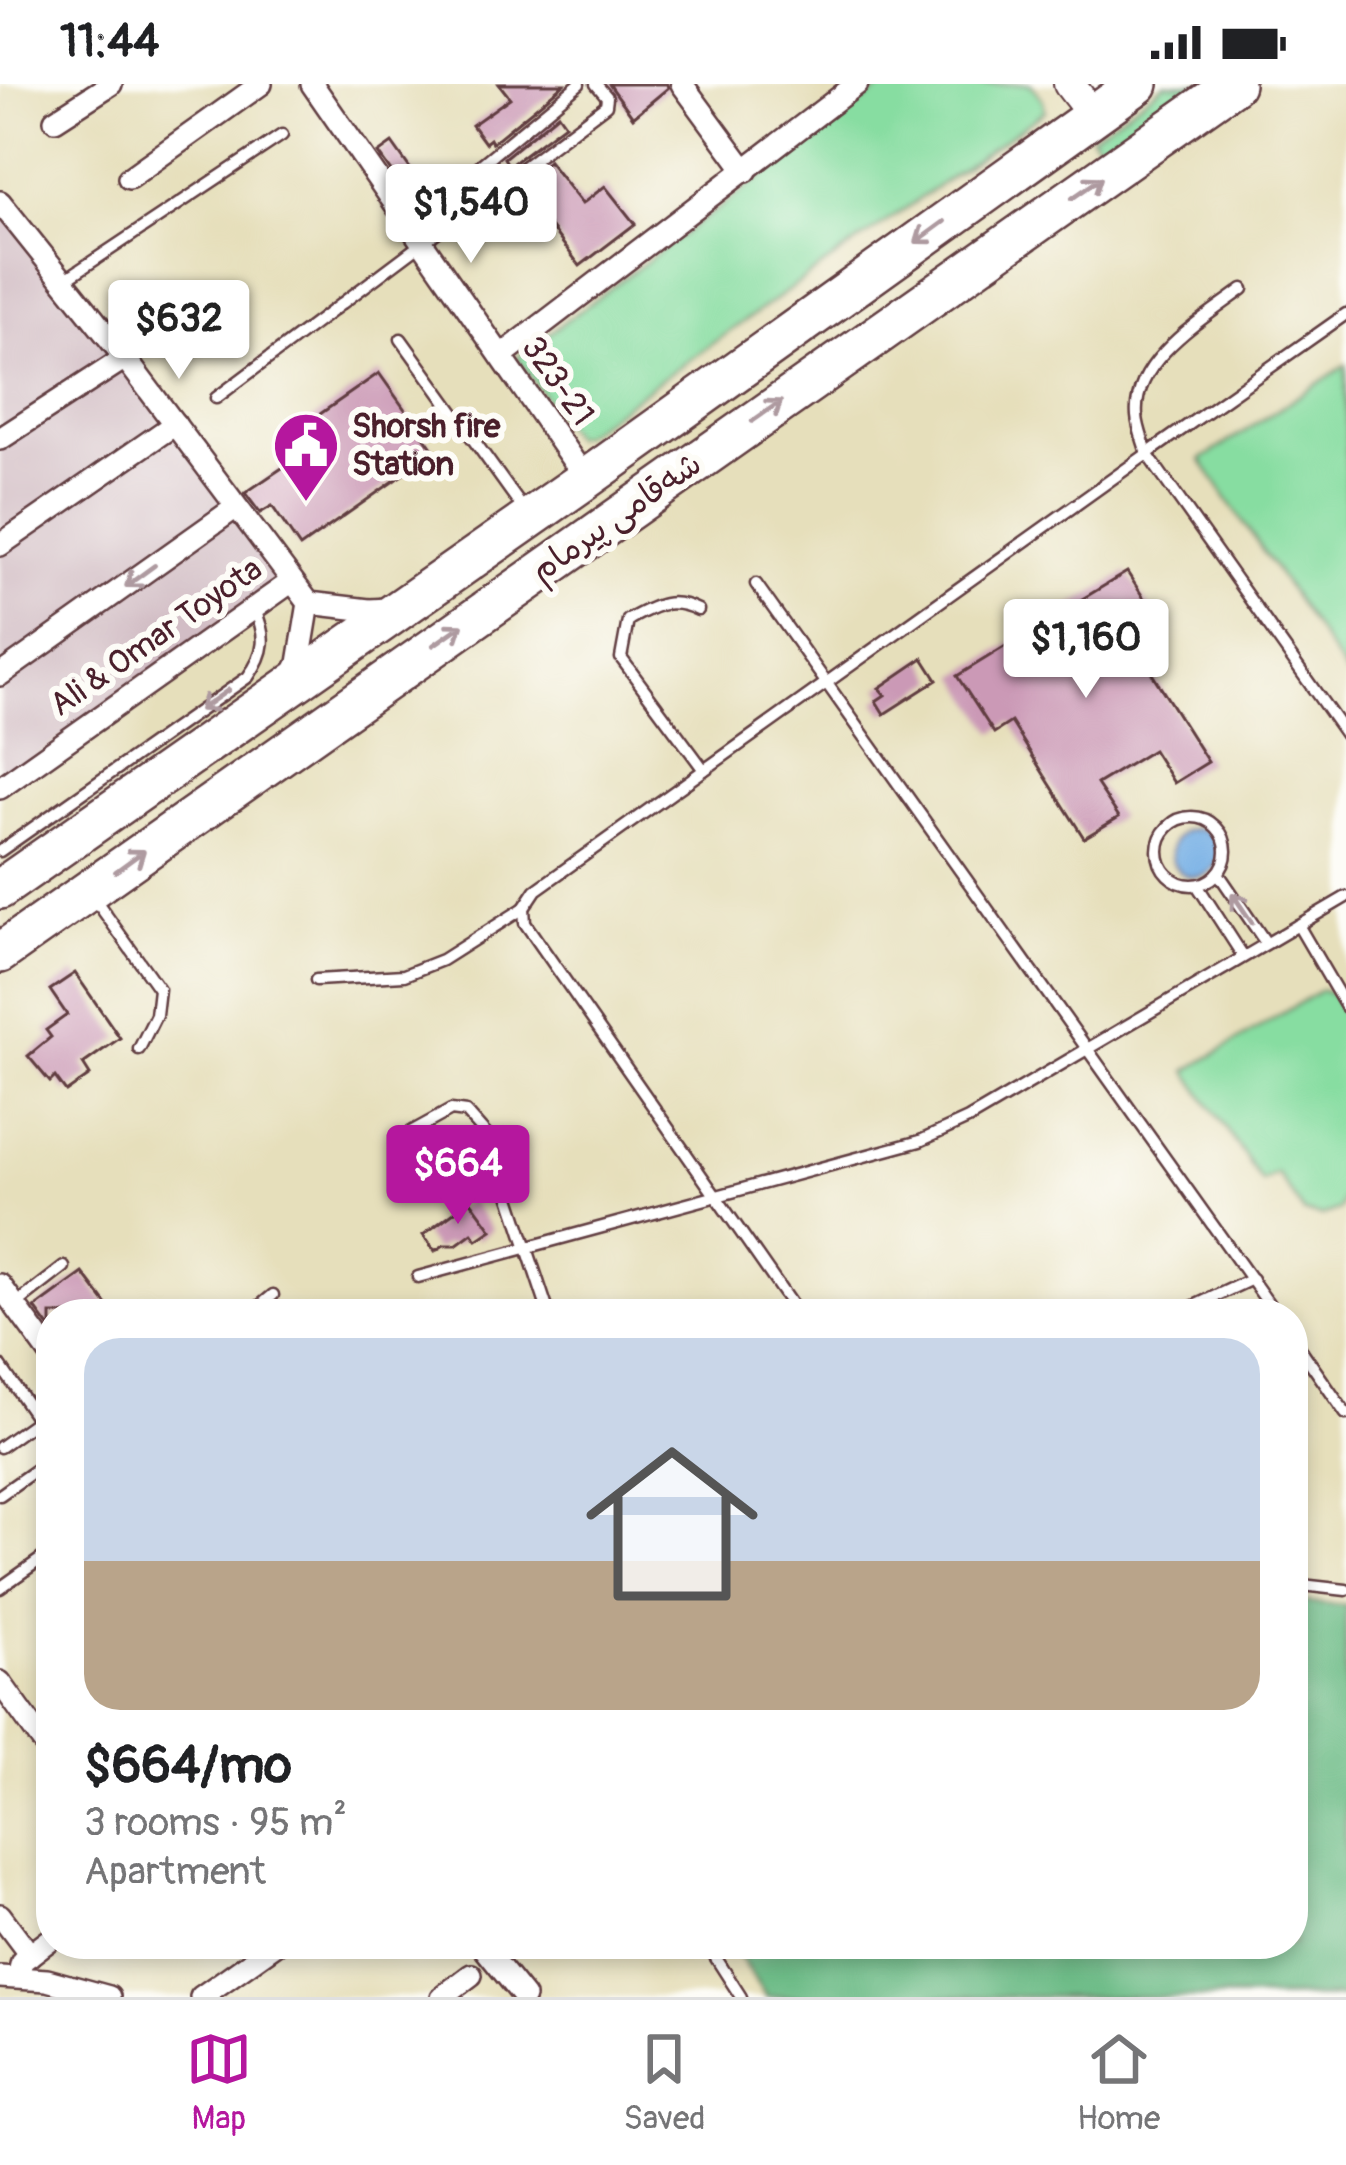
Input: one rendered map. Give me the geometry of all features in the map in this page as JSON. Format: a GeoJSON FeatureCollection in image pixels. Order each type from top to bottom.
{"type":"FeatureCollection","features":[{"type":"Feature","properties":{"kind":"highway","name":"شەقامی پیرمام"},"geometry":{"type":"LineString","coordinates":[[0,953],[1234,84]]}},
{"type":"Feature","properties":{"kind":"highway","name":"شەقامی پیرمام"},"geometry":{"type":"LineString","coordinates":[[0,889],[267,687],[396,608],[586,479],[1114,95]]}},
{"type":"Feature","properties":{"kind":"street"},"geometry":{"type":"LineString","coordinates":[[55,121],[112,84]]}},
{"type":"Feature","properties":{"kind":"street"},"geometry":{"type":"LineString","coordinates":[[129,178],[261,84]]}},
{"type":"Feature","properties":{"kind":"street","name":"323-21"},"geometry":{"type":"LineString","coordinates":[[312,84],[586,479]]}},
{"type":"Feature","properties":{"kind":"street"},"geometry":{"type":"LineString","coordinates":[[682,84],[746,171]]}},
{"type":"Feature","properties":{"kind":"street"},"geometry":{"type":"LineString","coordinates":[[501,356],[857,84]]}},
{"type":"Feature","properties":{"kind":"street"},"geometry":{"type":"LineString","coordinates":[[1069,84],[1114,95]]}},
{"type":"Feature","properties":{"kind":"street"},"geometry":{"type":"LineString","coordinates":[[0,202],[125,358],[309,603],[396,608]]}},
{"type":"Feature","properties":{"kind":"street"},"geometry":{"type":"LineString","coordinates":[[0,439],[125,358]]}},
{"type":"Feature","properties":{"kind":"street"},"geometry":{"type":"LineString","coordinates":[[0,545],[175,424]]}},
{"type":"Feature","properties":{"kind":"street"},"geometry":{"type":"LineString","coordinates":[[0,675],[235,508]]}},
{"type":"Feature","properties":{"kind":"street","name":"Ali & Omar Toyota"},"geometry":{"type":"LineString","coordinates":[[0,788],[291,582]]}},
{"type":"Feature","properties":{"kind":"street"},"geometry":{"type":"LineString","coordinates":[[267,687],[299,663],[309,603]]}},
{"type":"Feature","properties":{"kind":"street"},"geometry":{"type":"LineString","coordinates":[[0,1285],[36,1334]]}},
{"type":"Feature","properties":{"kind":"street"},"geometry":{"type":"LineString","coordinates":[[0,1682],[36,1733]]}},
{"type":"Feature","properties":{"kind":"street"},"geometry":{"type":"LineString","coordinates":[[0,1915],[30,1955]]}},
{"type":"Feature","properties":{"kind":"street"},"geometry":{"type":"LineString","coordinates":[[9,1977],[36,1950]]}},
{"type":"Feature","properties":{"kind":"street"},"geometry":{"type":"LineString","coordinates":[[201,1997],[255,1959]]}},
{"type":"Feature","properties":{"kind":"street"},"geometry":{"type":"LineString","coordinates":[[493,1959],[524,1997]]}},
{"type":"Feature","properties":{"kind":"street"},"geometry":{"type":"LineString","coordinates":[[442,1997],[471,1976]]}},
{"type":"Feature","properties":{"kind":"street"},"geometry":{"type":"LineString","coordinates":[[9,1977],[62,1983],[110,1997]]}},
{"type":"Feature","properties":{"kind":"lane"},"geometry":{"type":"LineString","coordinates":[[445,226],[446,203],[467,176],[579,84]]}},
{"type":"Feature","properties":{"kind":"lane"},"geometry":{"type":"LineString","coordinates":[[216,398],[606,105],[607,97],[596,84]]}},
{"type":"Feature","properties":{"kind":"lane"},"geometry":{"type":"LineString","coordinates":[[63,281],[282,135]]}},
{"type":"Feature","properties":{"kind":"lane"},"geometry":{"type":"LineString","coordinates":[[1243,289],[1165,347],[1136,413],[1147,454],[1346,735]]}},
{"type":"Feature","properties":{"kind":"lane"},"geometry":{"type":"LineString","coordinates":[[316,980],[404,975],[442,960],[524,908],[536,890],[1346,314]]}},
{"type":"Feature","properties":{"kind":"lane"},"geometry":{"type":"LineString","coordinates":[[401,338],[529,518]]}},
{"type":"Feature","properties":{"kind":"lane"},"geometry":{"type":"LineString","coordinates":[[756,584],[1266,1299]]}},
{"type":"Feature","properties":{"kind":"lane"},"geometry":{"type":"LineString","coordinates":[[698,610],[662,601],[628,620],[621,658],[704,770]]}},
{"type":"Feature","properties":{"kind":"lane"},"geometry":{"type":"LineString","coordinates":[[0,850],[267,687],[261,659],[264,628],[254,608]]}},
{"type":"Feature","properties":{"kind":"lane"},"geometry":{"type":"LineString","coordinates":[[1197,885],[1218,872],[1226,848],[1217,827],[1197,818],[1176,821],[1161,837],[1159,858],[1170,877],[1197,885],[1243,956]]}},
{"type":"Feature","properties":{"kind":"lane"},"geometry":{"type":"LineString","coordinates":[[1218,872],[1266,943]]}},
{"type":"Feature","properties":{"kind":"lane"},"geometry":{"type":"LineString","coordinates":[[89,891],[159,988],[157,1015],[139,1049]]}},
{"type":"Feature","properties":{"kind":"lane"},"geometry":{"type":"LineString","coordinates":[[418,1277],[920,1141],[968,1119],[1346,897]]}},
{"type":"Feature","properties":{"kind":"lane"},"geometry":{"type":"LineString","coordinates":[[524,908],[525,923],[787,1299]]}},
{"type":"Feature","properties":{"kind":"lane"},"geometry":{"type":"LineString","coordinates":[[1298,926],[1346,1007]]}},
{"type":"Feature","properties":{"kind":"lane"},"geometry":{"type":"LineString","coordinates":[[412,1132],[451,1110],[466,1112],[478,1124],[491,1141],[543,1299]]}},
{"type":"Feature","properties":{"kind":"lane"},"geometry":{"type":"LineString","coordinates":[[15,1305],[64,1267]]}},
{"type":"Feature","properties":{"kind":"lane"},"geometry":{"type":"LineString","coordinates":[[1210,1299],[1252,1279]]}},
{"type":"Feature","properties":{"kind":"lane"},"geometry":{"type":"LineString","coordinates":[[268,1299],[273,1295]]}},
{"type":"Feature","properties":{"kind":"lane"},"geometry":{"type":"LineString","coordinates":[[1308,1360],[1346,1414]]}},
{"type":"Feature","properties":{"kind":"lane"},"geometry":{"type":"LineString","coordinates":[[0,1365],[5,1385],[36,1418]]}},
{"type":"Feature","properties":{"kind":"lane"},"geometry":{"type":"LineString","coordinates":[[0,1447],[36,1421]]}},
{"type":"Feature","properties":{"kind":"lane"},"geometry":{"type":"LineString","coordinates":[[0,1496],[36,1470]]}},
{"type":"Feature","properties":{"kind":"lane"},"geometry":{"type":"LineString","coordinates":[[0,1588],[36,1563]]}},
{"type":"Feature","properties":{"kind":"lane"},"geometry":{"type":"LineString","coordinates":[[1308,1585],[1346,1589]]}},
{"type":"Feature","properties":{"kind":"lane"},"geometry":{"type":"LineString","coordinates":[[717,1959],[741,1997]]}},
{"type":"Feature","properties":{"kind":"shaded area"},"geometry":{"type":"Polygon","coordinates":[[[0,186],[285,576],[0,784],[0,186]]]}},
{"type":"Feature","properties":{"kind":"green space"},"geometry":{"type":"Polygon","coordinates":[[[887,84],[1031,84],[1045,111],[583,434],[572,437],[517,357],[887,84]]]}},
{"type":"Feature","properties":{"kind":"green space"},"geometry":{"type":"Polygon","coordinates":[[[1165,84],[1200,84],[1105,151],[1091,136],[1165,84]]]}},
{"type":"Feature","properties":{"kind":"green space"},"geometry":{"type":"Polygon","coordinates":[[[1346,365],[1346,674],[1201,460],[1346,365]]]}},
{"type":"Feature","properties":{"kind":"green space"},"geometry":{"type":"Polygon","coordinates":[[[1321,990],[1333,995],[1346,1018],[1346,1190],[1339,1210],[1322,1216],[1304,1213],[1277,1173],[1262,1182],[1187,1071],[1321,990]]]}},
{"type":"Feature","properties":{"kind":"green space"},"geometry":{"type":"Polygon","coordinates":[[[1308,1602],[1346,1605],[1346,1997],[766,1997],[741,1959],[1308,1959],[1308,1602]]]}},
{"type":"Feature","properties":{"kind":"water"},"geometry":{"type":"Polygon","coordinates":[[[1195,829],[1212,836],[1219,853],[1212,870],[1195,877],[1178,870],[1171,853],[1178,836],[1195,829]]]}},
{"type":"Feature","properties":{"kind":"building"},"geometry":{"type":"Polygon","coordinates":[[[499,84],[564,84],[492,143],[490,139],[485,143],[472,125],[510,98],[499,84]]]}},
{"type":"Feature","properties":{"kind":"building"},"geometry":{"type":"Polygon","coordinates":[[[609,84],[667,84],[668,88],[633,117],[609,84]]]}},
{"type":"Feature","properties":{"kind":"building"},"geometry":{"type":"Polygon","coordinates":[[[558,114],[565,124],[509,166],[504,158],[558,114]]]}},
{"type":"Feature","properties":{"kind":"building"},"geometry":{"type":"Polygon","coordinates":[[[392,143],[416,177],[402,187],[378,153],[392,143]]]}},
{"type":"Feature","properties":{"kind":"building"},"geometry":{"type":"Polygon","coordinates":[[[548,161],[582,204],[605,186],[635,224],[580,266],[519,186],[548,161]]]}},
{"type":"Feature","properties":{"kind":"building"},"geometry":{"type":"Polygon","coordinates":[[[379,373],[435,452],[300,547],[272,506],[260,513],[245,493],[313,447],[300,428],[379,373]]]}},
{"type":"Feature","properties":{"kind":"building"},"geometry":{"type":"Polygon","coordinates":[[[1127,572],[1163,628],[1135,647],[1208,762],[1174,783],[1153,750],[1097,784],[1119,817],[1084,838],[1011,722],[994,733],[957,676],[1027,633],[1033,643],[1066,624],[1059,613],[1127,572]]]}},
{"type":"Feature","properties":{"kind":"building"},"geometry":{"type":"Polygon","coordinates":[[[923,658],[937,680],[884,714],[876,701],[885,695],[879,688],[923,658]]]}},
{"type":"Feature","properties":{"kind":"building"},"geometry":{"type":"Polygon","coordinates":[[[75,973],[120,1038],[83,1064],[90,1075],[66,1092],[55,1077],[50,1082],[28,1056],[51,1037],[46,1030],[67,1015],[50,990],[75,973]]]}},
{"type":"Feature","properties":{"kind":"building"},"geometry":{"type":"Polygon","coordinates":[[[470,1200],[492,1230],[477,1240],[472,1233],[456,1245],[435,1251],[423,1235],[470,1200]]]}},
{"type":"Feature","properties":{"kind":"building"},"geometry":{"type":"Polygon","coordinates":[[[83,1273],[103,1299],[47,1299],[83,1273]]]}},
{"type":"Feature","properties":{"kind":"place","name":"Shorsh fire Station"},"geometry":{"type":"Point","coordinates":[306,504]}}]}
